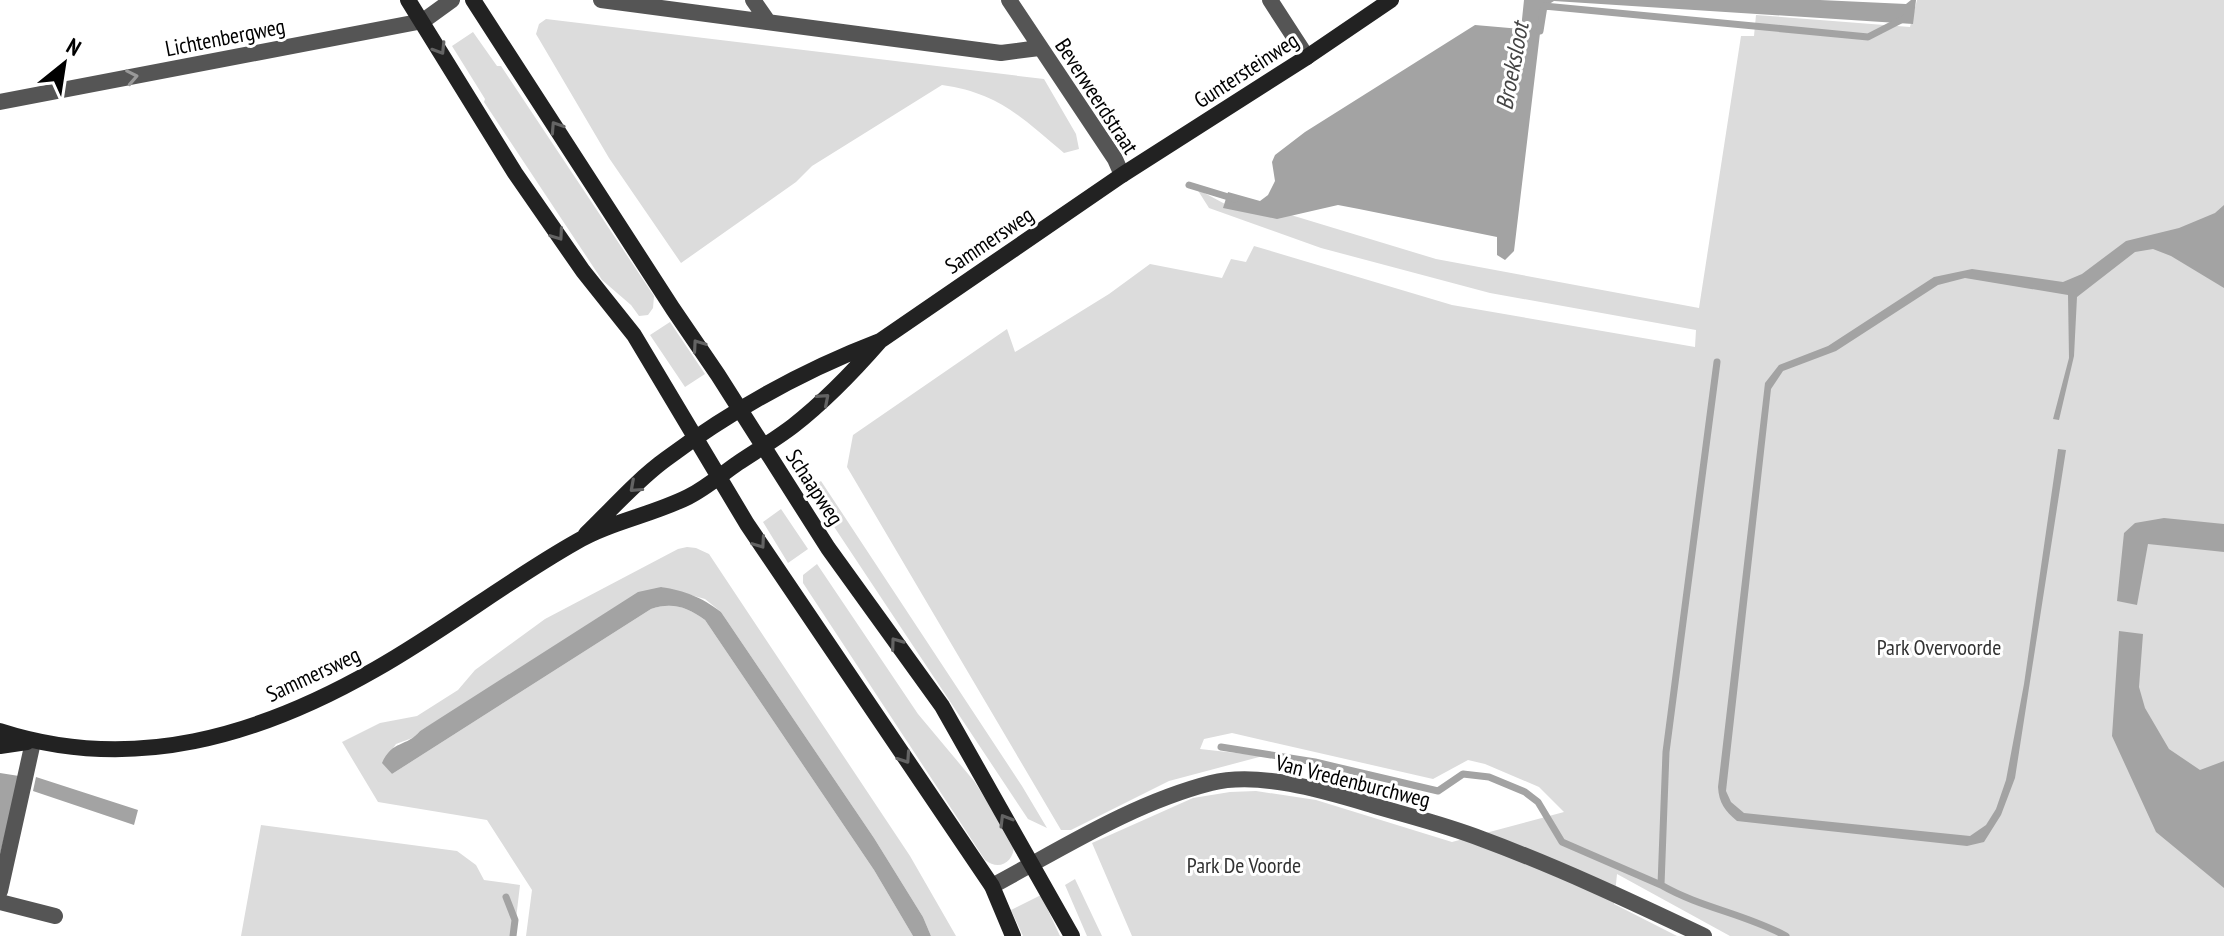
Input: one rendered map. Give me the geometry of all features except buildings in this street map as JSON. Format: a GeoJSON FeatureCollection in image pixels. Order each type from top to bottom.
{"type":"FeatureCollection","features":[{"type":"Feature","properties":{"kind":"street"},"geometry":{"type":"LineString","coordinates":[[408,0],[515,173],[583,271],[634,335],[747,524],[992,886],[1013,936]]}},
{"type":"Feature","properties":{"kind":"street","name":"Lichtenbergweg"},"geometry":{"type":"LineString","coordinates":[[0,102],[423,21],[452,0]]}},
{"type":"Feature","properties":{"kind":"street","name":"Schaapweg"},"geometry":{"type":"LineString","coordinates":[[473,0],[828,548],[942,706],[1072,936]]}},
{"type":"Feature","properties":{"kind":"street"},"geometry":{"type":"LineString","coordinates":[[601,0],[1001,53],[1039,48]]}},
{"type":"Feature","properties":{"kind":"street"},"geometry":{"type":"LineString","coordinates":[[753,0],[767,20]]}},
{"type":"Feature","properties":{"kind":"street","name":"Beverweerdstraat"},"geometry":{"type":"LineString","coordinates":[[1009,0],[1115,159],[1122,175]]}},
{"type":"Feature","properties":{"kind":"street"},"geometry":{"type":"LineString","coordinates":[[1270,0],[1307,57]]}},
{"type":"Feature","properties":{"kind":"street","name":"Guntersteinweg"},"geometry":{"type":"LineString","coordinates":[[1122,175],[1391,0]]}},
{"type":"Feature","properties":{"kind":"street","name":"Sammersweg"},"geometry":{"type":"LineString","coordinates":[[0,746],[33,742],[123,750],[155,749],[197,742],[302,706],[377,669],[579,540],[665,460],[740,410],[770,391],[839,357],[880,341],[1122,175]]}},
{"type":"Feature","properties":{"kind":"street","name":"Sammersweg"},"geometry":{"type":"LineString","coordinates":[[579,540],[688,497],[794,426],[849,377],[880,341]]}},
{"type":"Feature","properties":{"kind":"street","name":"Sammersweg"},"geometry":{"type":"LineString","coordinates":[[0,731],[33,742]]}},
{"type":"Feature","properties":{"kind":"street"},"geometry":{"type":"LineString","coordinates":[[0,891],[33,742]]}},
{"type":"Feature","properties":{"kind":"street","name":"Van Vredenburchweg"},"geometry":{"type":"LineString","coordinates":[[992,886],[1155,802],[1214,782],[1271,780],[1343,796],[1483,839],[1704,936]]}},
{"type":"Feature","properties":{"kind":"street"},"geometry":{"type":"LineString","coordinates":[[0,902],[55,916]]}},
{"type":"Feature","properties":{"kind":"green space"},"geometry":{"type":"Polygon","coordinates":[[[1917,0],[2224,0],[2224,936],[1730,936],[1617,874],[1614,904],[1677,936],[1132,936],[1092,843],[1193,798],[1256,791],[1316,800],[1452,842],[1564,812],[1539,787],[1485,764],[1468,760],[1433,779],[1232,733],[1204,739],[1200,749],[1263,756],[1169,781],[1071,830],[1061,830],[847,467],[853,435],[1007,329],[1015,352],[1109,294],[1150,264],[1222,278],[1231,259],[1246,262],[1254,246],[1452,305],[1695,347],[1696,330],[1490,293],[1321,248],[1209,208],[1197,189],[1225,204],[1281,212],[1436,259],[1699,308],[1741,36],[1754,36],[1756,15],[1910,27],[1917,0]]]}},
{"type":"Feature","properties":{"kind":"green space"},"geometry":{"type":"Polygon","coordinates":[[[546,19],[1044,79],[1076,134],[1079,149],[1064,153],[1022,118],[995,101],[942,85],[812,166],[796,182],[681,263],[609,158],[536,34],[539,24],[546,19]]]}},
{"type":"Feature","properties":{"kind":"green space"},"geometry":{"type":"Polygon","coordinates":[[[473,32],[497,66],[501,66],[654,296],[653,308],[648,315],[639,316],[602,280],[484,102],[452,46],[473,32]]]}},
{"type":"Feature","properties":{"kind":"green space"},"geometry":{"type":"Polygon","coordinates":[[[670,322],[705,374],[685,387],[650,335],[670,322]]]}},
{"type":"Feature","properties":{"kind":"green space"},"geometry":{"type":"Polygon","coordinates":[[[821,481],[1047,828],[1028,819],[809,489],[821,481]]]}},
{"type":"Feature","properties":{"kind":"green space"},"geometry":{"type":"Polygon","coordinates":[[[781,509],[808,549],[788,563],[763,522],[781,509]]]}},
{"type":"Feature","properties":{"kind":"green space"},"geometry":{"type":"Polygon","coordinates":[[[687,547],[709,554],[910,856],[956,936],[931,936],[923,917],[874,838],[721,612],[705,599],[661,587],[420,731],[415,737],[396,744],[383,763],[392,774],[651,609],[673,606],[686,609],[705,620],[874,870],[913,936],[526,936],[532,890],[487,820],[378,802],[342,742],[380,723],[417,716],[458,690],[475,670],[545,619],[687,547]]]}},
{"type":"Feature","properties":{"kind":"green space"},"geometry":{"type":"Polygon","coordinates":[[[817,564],[918,714],[974,781],[1014,843],[1012,855],[1006,863],[996,865],[985,860],[803,583],[803,575],[817,564]]]}},
{"type":"Feature","properties":{"kind":"green space"},"geometry":{"type":"Polygon","coordinates":[[[261,825],[457,851],[476,865],[484,880],[520,885],[514,936],[241,936],[261,825]]]}},
{"type":"Feature","properties":{"kind":"green space"},"geometry":{"type":"Polygon","coordinates":[[[1075,879],[1102,936],[1087,936],[1065,885],[1075,879]]]}},
{"type":"Feature","properties":{"kind":"green space"},"geometry":{"type":"Polygon","coordinates":[[[1041,895],[1060,936],[1023,936],[1011,910],[1041,895]]]}},
{"type":"Feature","properties":{"kind":"water"},"geometry":{"type":"Polygon","coordinates":[[[1524,0],[1820,0],[1906,4],[1916,0],[1913,24],[1554,1],[1543,8],[1514,251],[1505,260],[1497,255],[1497,237],[1338,205],[1277,219],[1223,208],[1228,192],[1260,201],[1268,195],[1275,181],[1272,162],[1275,155],[1305,132],[1475,25],[1521,29],[1524,0]]]}},
{"type":"Feature","properties":{"kind":"water"},"geometry":{"type":"Polygon","coordinates":[[[2224,205],[2224,288],[2171,256],[2153,249],[2135,252],[2077,297],[2074,356],[2059,420],[2053,419],[2069,358],[2068,295],[1965,278],[1938,285],[1836,351],[1783,371],[1771,389],[1726,791],[1731,802],[1744,813],[1970,836],[1986,825],[1996,809],[2006,780],[2024,684],[2058,449],[2066,450],[2015,778],[2001,815],[1984,842],[1967,846],[1737,821],[1723,806],[1718,787],[1765,383],[1779,365],[1828,346],[1934,277],[1972,269],[2063,282],[2082,274],[2126,241],[2179,228],[2215,213],[2224,205]]]}},
{"type":"Feature","properties":{"kind":"water"},"geometry":{"type":"Polygon","coordinates":[[[2164,518],[2224,524],[2224,552],[2148,544],[2137,605],[2117,601],[2124,533],[2135,523],[2164,518]]]}},
{"type":"Feature","properties":{"kind":"water"},"geometry":{"type":"Polygon","coordinates":[[[661,587],[693,595],[721,612],[874,838],[923,917],[931,936],[913,936],[874,870],[705,620],[686,609],[666,606],[651,609],[392,774],[382,763],[395,747],[638,592],[661,587]]]}},
{"type":"Feature","properties":{"kind":"water"},"geometry":{"type":"Polygon","coordinates":[[[2119,631],[2143,634],[2139,687],[2145,708],[2169,749],[2200,770],[2224,761],[2224,888],[2156,832],[2112,736],[2119,631]]]}},
{"type":"Feature","properties":{"kind":"water"},"geometry":{"type":"Polygon","coordinates":[[[0,773],[19,776],[0,855],[0,773]]]}},
{"type":"Feature","properties":{"kind":"water"},"geometry":{"type":"Polygon","coordinates":[[[36,777],[138,810],[134,825],[33,791],[36,777]]]}},
{"type":"Feature","properties":{"kind":"waterway","name":"Broeksloot"},"geometry":{"type":"LineString","coordinates":[[1540,31],[1544,6],[1868,37],[1905,18]]}},
{"type":"Feature","properties":{"kind":"waterway","name":"Broeksloot"},"geometry":{"type":"LineString","coordinates":[[1189,185],[1235,199]]}},
{"type":"Feature","properties":{"kind":"waterway"},"geometry":{"type":"LineString","coordinates":[[1717,362],[1666,752],[1661,885],[1786,936]]}},
{"type":"Feature","properties":{"kind":"waterway"},"geometry":{"type":"LineString","coordinates":[[1221,747],[1315,762],[1438,791],[1463,774],[1489,777],[1525,792],[1538,802],[1562,842],[1661,885]]}},
{"type":"Feature","properties":{"kind":"waterway"},"geometry":{"type":"LineString","coordinates":[[506,897],[515,920],[513,936]]}},
{"type":"Feature","properties":{"kind":"park label","name":"Park Overvoorde"},"geometry":{"type":"Point","coordinates":[1939,647]}},
{"type":"Feature","properties":{"kind":"park label","name":"Park De Voorde"},"geometry":{"type":"Point","coordinates":[1244,865]}}]}
